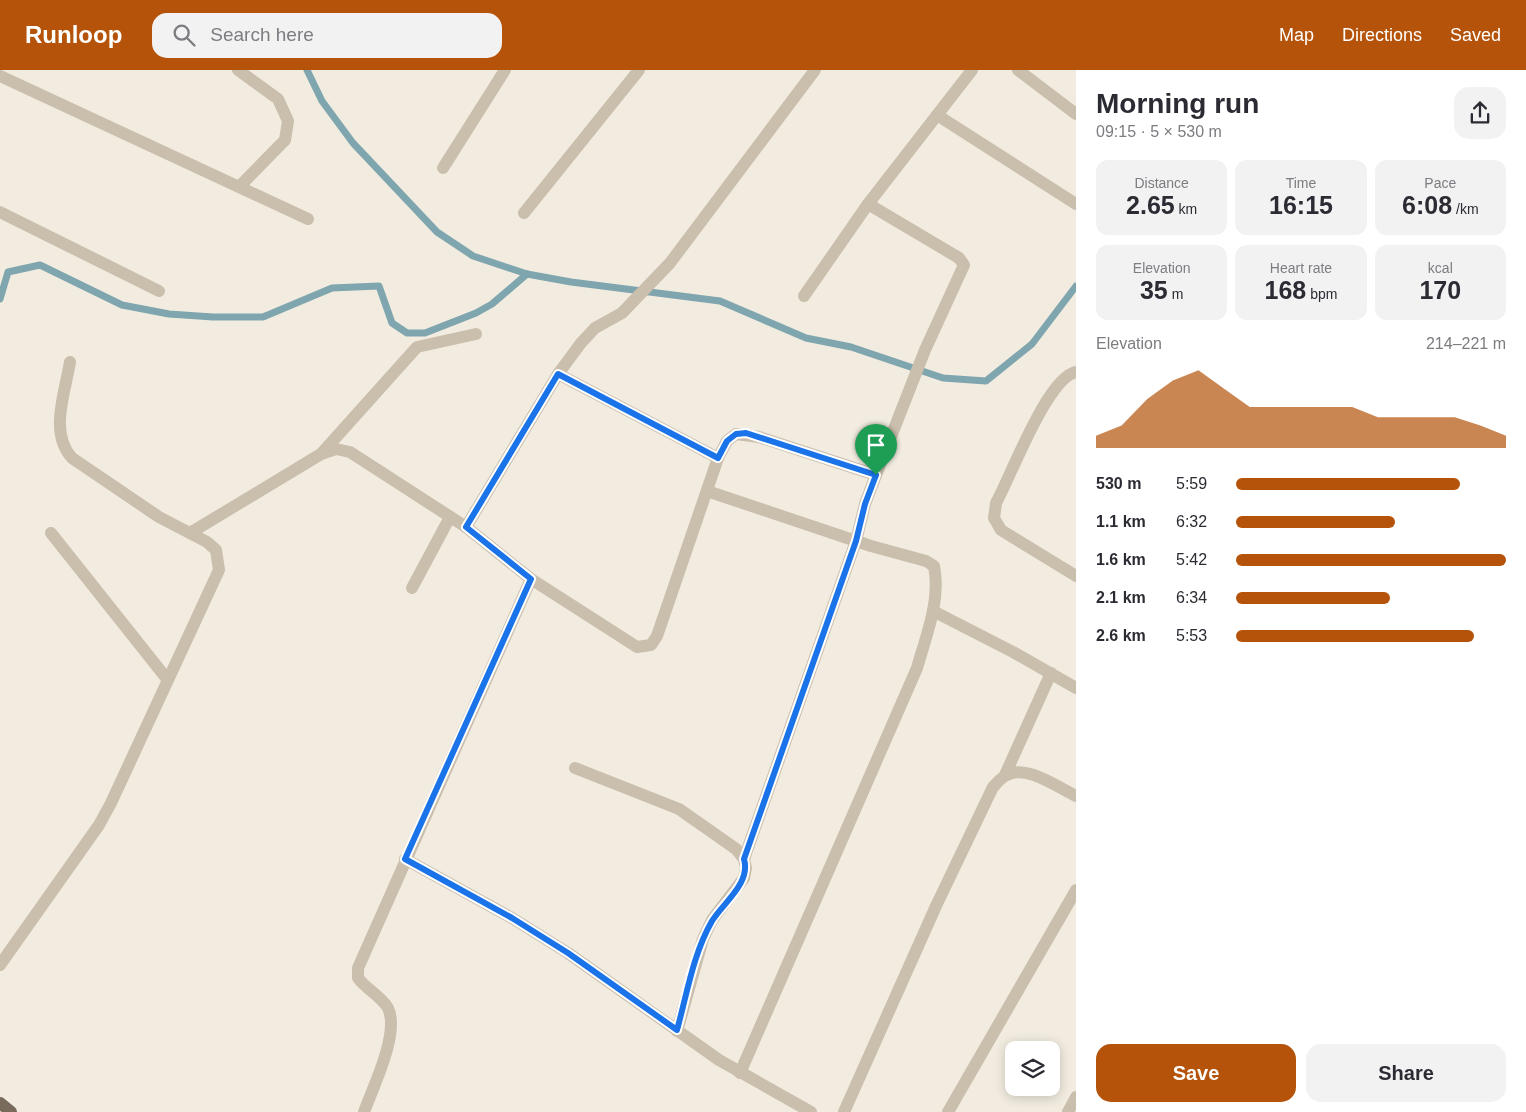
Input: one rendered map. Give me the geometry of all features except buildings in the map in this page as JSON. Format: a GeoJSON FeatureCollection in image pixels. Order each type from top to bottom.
{"type":"FeatureCollection","features":[{"type":"Feature","properties":{"kind":"main road"},"geometry":{"type":"LineString","coordinates":[[0,1103],[11,1112]]}},
{"type":"Feature","properties":{"kind":"street"},"geometry":{"type":"LineString","coordinates":[[238,70],[278,99],[288,121],[285,140],[239,187]]}},
{"type":"Feature","properties":{"kind":"street"},"geometry":{"type":"LineString","coordinates":[[443,168],[505,70]]}},
{"type":"Feature","properties":{"kind":"street"},"geometry":{"type":"LineString","coordinates":[[524,213],[639,70]]}},
{"type":"Feature","properties":{"kind":"street"},"geometry":{"type":"LineString","coordinates":[[466,527],[558,374],[594,328],[622,313],[670,263],[814,70]]}},
{"type":"Feature","properties":{"kind":"street"},"geometry":{"type":"LineString","coordinates":[[804,296],[868,204],[972,70]]}},
{"type":"Feature","properties":{"kind":"street"},"geometry":{"type":"LineString","coordinates":[[1018,70],[1076,114]]}},
{"type":"Feature","properties":{"kind":"street"},"geometry":{"type":"LineString","coordinates":[[0,76],[308,219]]}},
{"type":"Feature","properties":{"kind":"street"},"geometry":{"type":"LineString","coordinates":[[937,115],[1076,204]]}},
{"type":"Feature","properties":{"kind":"street"},"geometry":{"type":"LineString","coordinates":[[744,859],[856,541],[865,504],[926,350],[964,265],[959,258],[868,204]]}},
{"type":"Feature","properties":{"kind":"street"},"geometry":{"type":"LineString","coordinates":[[0,212],[159,291]]}},
{"type":"Feature","properties":{"kind":"street"},"geometry":{"type":"LineString","coordinates":[[321,454],[417,347],[476,334]]}},
{"type":"Feature","properties":{"kind":"street"},"geometry":{"type":"LineString","coordinates":[[0,965],[99,825],[120,787],[219,570],[216,550],[190,533],[159,517],[72,458],[64,449],[59,430],[70,362]]}},
{"type":"Feature","properties":{"kind":"street"},"geometry":{"type":"LineString","coordinates":[[1076,372],[1060,382],[1040,412],[996,503],[994,518],[1001,530],[1076,576]]}},
{"type":"Feature","properties":{"kind":"street"},"geometry":{"type":"LineString","coordinates":[[558,374],[718,458]]}},
{"type":"Feature","properties":{"kind":"street"},"geometry":{"type":"LineString","coordinates":[[190,533],[321,454],[336,449],[350,452],[466,527],[531,579],[637,647],[651,645],[657,636],[718,458],[727,441],[736,434],[746,433],[876,475]]}},
{"type":"Feature","properties":{"kind":"street"},"geometry":{"type":"LineString","coordinates":[[707,491],[856,541],[926,561],[934,566],[936,578],[933,611],[917,668],[740,1073]]}},
{"type":"Feature","properties":{"kind":"street"},"geometry":{"type":"LineString","coordinates":[[412,588],[450,517]]}},
{"type":"Feature","properties":{"kind":"street"},"geometry":{"type":"LineString","coordinates":[[51,533],[168,679]]}},
{"type":"Feature","properties":{"kind":"street"},"geometry":{"type":"LineString","coordinates":[[364,1112],[390,1040],[392,1025],[388,1007],[358,978],[358,968],[531,579]]}},
{"type":"Feature","properties":{"kind":"street"},"geometry":{"type":"LineString","coordinates":[[933,611],[1076,688]]}},
{"type":"Feature","properties":{"kind":"street"},"geometry":{"type":"LineString","coordinates":[[844,1112],[949,880],[994,787],[1005,775],[1051,673]]}},
{"type":"Feature","properties":{"kind":"street"},"geometry":{"type":"LineString","coordinates":[[575,768],[680,809],[736,849],[744,859],[746,868],[744,878],[712,920],[703,939],[677,1030]]}},
{"type":"Feature","properties":{"kind":"street"},"geometry":{"type":"LineString","coordinates":[[1005,775],[1019,771],[1034,775],[1076,796]]}},
{"type":"Feature","properties":{"kind":"street"},"geometry":{"type":"LineString","coordinates":[[405,859],[512,918],[568,953],[740,1073],[811,1112]]}},
{"type":"Feature","properties":{"kind":"street"},"geometry":{"type":"LineString","coordinates":[[948,1112],[1076,890]]}},
{"type":"Feature","properties":{"kind":"street"},"geometry":{"type":"LineString","coordinates":[[1068,1112],[1076,1097]]}},
{"type":"Feature","properties":{"kind":"waterway"},"geometry":{"type":"LineString","coordinates":[[307,70],[322,101],[353,143],[437,232],[473,256],[527,274],[571,282],[720,301],[806,338],[851,347],[943,378],[986,381],[1032,344],[1076,286]]}},
{"type":"Feature","properties":{"kind":"waterway"},"geometry":{"type":"LineString","coordinates":[[0,299],[8,272],[40,265],[122,305],[169,314],[213,317],[263,317],[332,288],[379,286],[392,323],[407,333],[425,333],[476,313],[492,304],[527,274]]}},
{"type":"Feature","properties":{"kind":"route"},"geometry":{"type":"LineString","coordinates":[[558,374],[718,458],[727,441],[736,434],[746,433],[876,475],[865,504],[856,541],[744,859],[746,868],[744,878],[712,920],[703,939],[677,1030],[568,953],[512,918],[405,859],[531,579],[466,527],[558,374]]}}]}
